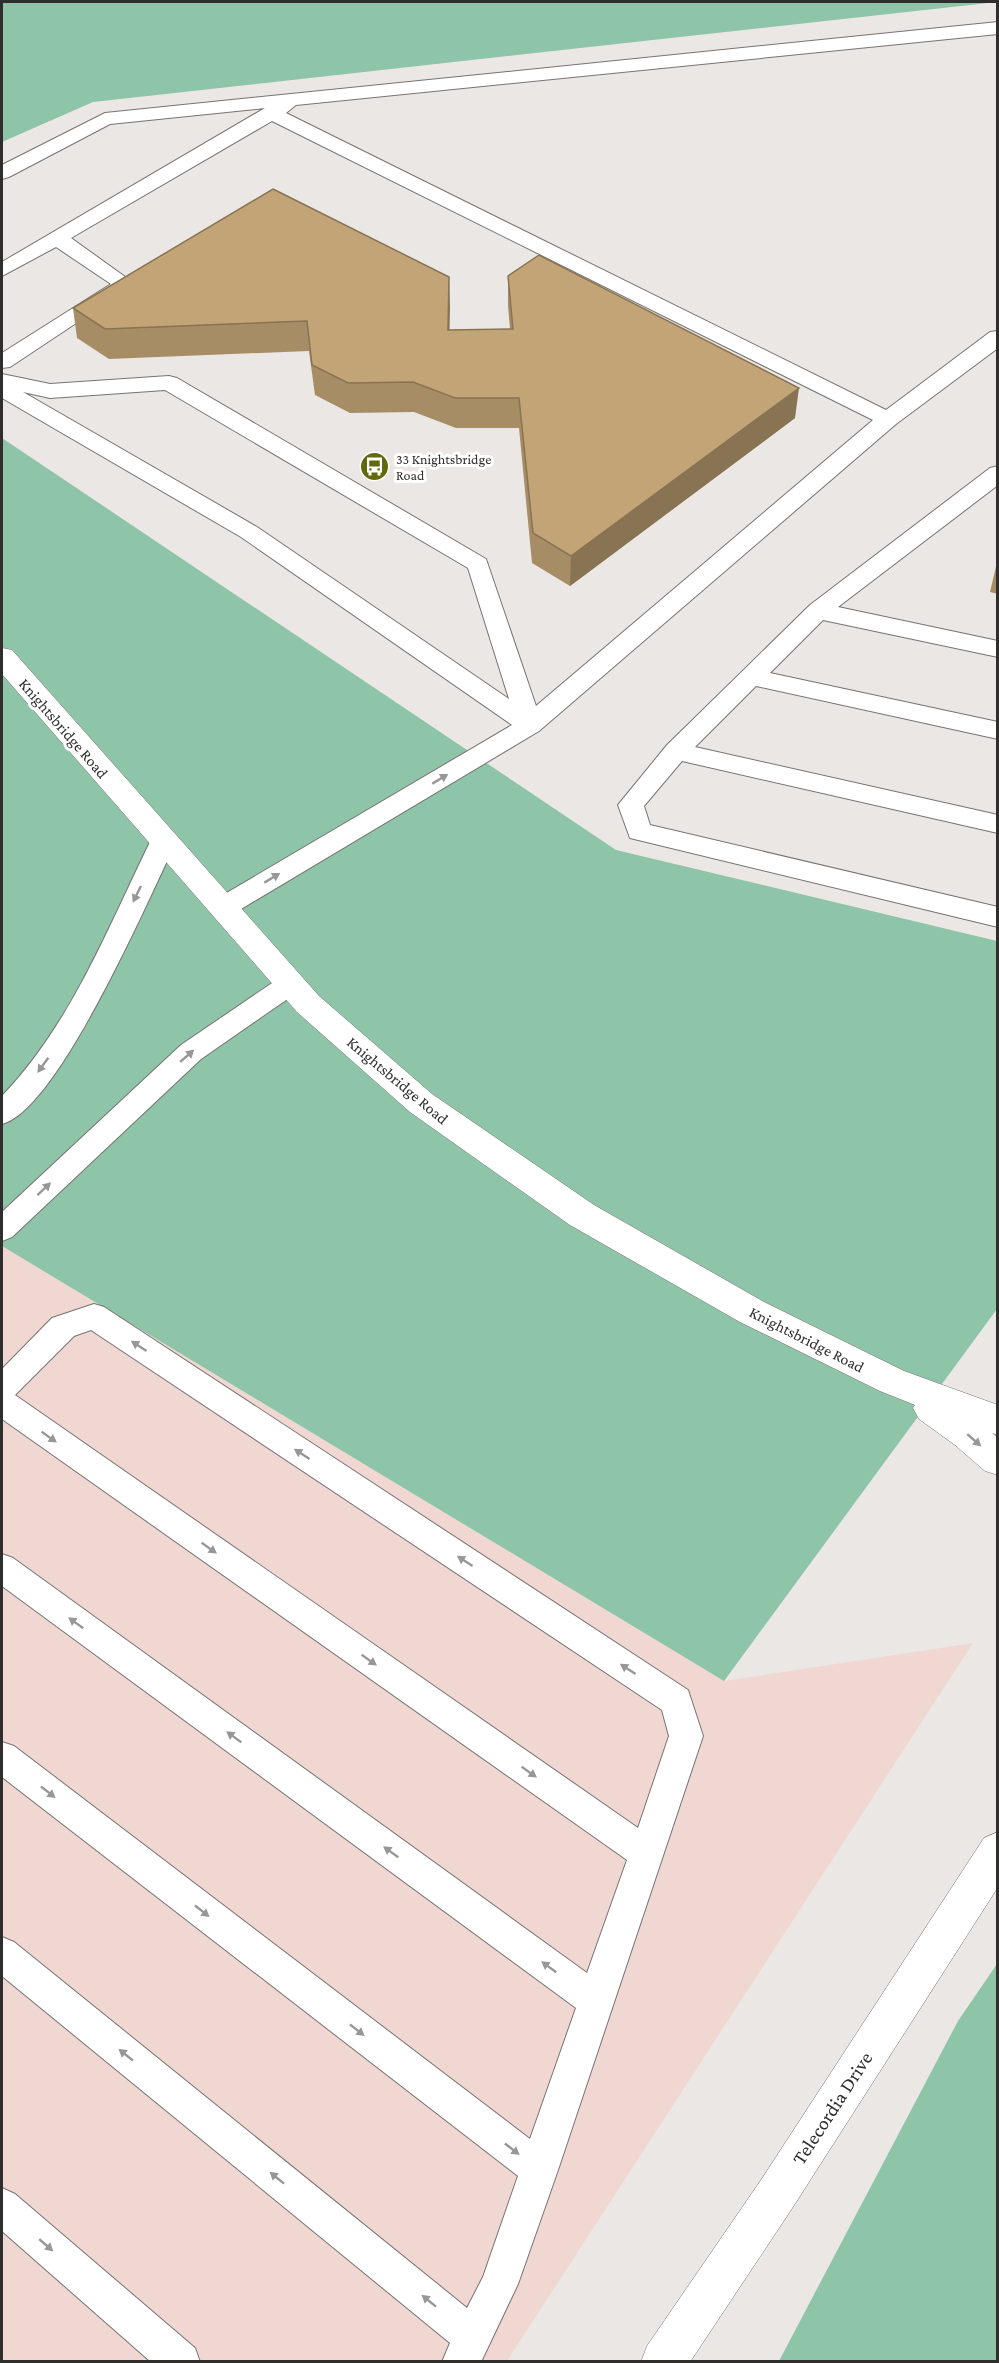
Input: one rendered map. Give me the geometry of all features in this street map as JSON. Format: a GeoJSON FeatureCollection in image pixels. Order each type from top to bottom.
{"type":"FeatureCollection","features":[{"type":"Feature","properties":{"kind":"street","name":"Knightsbridge Road"},"geometry":{"type":"LineString","coordinates":[[2,657],[308,1004],[422,1103],[582,1215],[752,1312],[892,1381],[998,1420]]}},
{"type":"Feature","properties":{"kind":"street","name":"Knightsbridge Road"},"geometry":{"type":"LineString","coordinates":[[892,1381],[968,1434],[998,1460]]}},
{"type":"Feature","properties":{"kind":"street","name":"Telecordia Drive"},"geometry":{"type":"LineString","coordinates":[[663,2361],[783,2185],[998,1851]]}},
{"type":"Feature","properties":{"kind":"lane"},"geometry":{"type":"LineString","coordinates":[[2,173],[105,119],[998,28]]}},
{"type":"Feature","properties":{"kind":"lane"},"geometry":{"type":"LineString","coordinates":[[2,270],[297,98]]}},
{"type":"Feature","properties":{"kind":"lane"},"geometry":{"type":"LineString","coordinates":[[272,113],[888,419]]}},
{"type":"Feature","properties":{"kind":"lane"},"geometry":{"type":"LineString","coordinates":[[2,362],[125,284],[57,238]]}},
{"type":"Feature","properties":{"kind":"lane"},"geometry":{"type":"LineString","coordinates":[[222,908],[530,725],[888,419],[998,337]]}},
{"type":"Feature","properties":{"kind":"lane"},"geometry":{"type":"LineString","coordinates":[[2,381],[50,391],[169,383],[478,564],[530,725]]}},
{"type":"Feature","properties":{"kind":"lane"},"geometry":{"type":"LineString","coordinates":[[2,389],[249,532],[530,725]]}},
{"type":"Feature","properties":{"kind":"lane"},"geometry":{"type":"LineString","coordinates":[[998,473],[818,611],[676,751],[630,805],[639,832],[998,917]]}},
{"type":"Feature","properties":{"kind":"lane"},"geometry":{"type":"LineString","coordinates":[[818,611],[998,649]]}},
{"type":"Feature","properties":{"kind":"lane"},"geometry":{"type":"LineString","coordinates":[[751,678],[998,731]]}},
{"type":"Feature","properties":{"kind":"lane"},"geometry":{"type":"LineString","coordinates":[[676,751],[998,824]]}},
{"type":"Feature","properties":{"kind":"lane"},"geometry":{"type":"LineString","coordinates":[[2,1113],[22,1095],[77,1018],[163,842]]}},
{"type":"Feature","properties":{"kind":"lane"},"geometry":{"type":"LineString","coordinates":[[2,1229],[191,1052],[290,984]]}},
{"type":"Feature","properties":{"kind":"lane"},"geometry":{"type":"LineString","coordinates":[[2,1388],[63,1327],[94,1316],[676,1701],[686,1736],[540,2170],[499,2284],[468,2350],[2,1954]]}},
{"type":"Feature","properties":{"kind":"lane"},"geometry":{"type":"LineString","coordinates":[[2,1403],[647,1854]]}},
{"type":"Feature","properties":{"kind":"lane"},"geometry":{"type":"LineString","coordinates":[[2,1568],[597,2001]]}},
{"type":"Feature","properties":{"kind":"lane"},"geometry":{"type":"LineString","coordinates":[[2,1756],[540,2170]]}},
{"type":"Feature","properties":{"kind":"lane"},"geometry":{"type":"LineString","coordinates":[[2,2207],[182,2361]]}},
{"type":"Feature","properties":{"kind":"shaded area"},"geometry":{"type":"Polygon","coordinates":[[[2,1246],[724,1681],[973,1643],[507,2361],[2,2361],[2,1246]]]}},
{"type":"Feature","properties":{"kind":"green space"},"geometry":{"type":"Polygon","coordinates":[[[2,2],[997,2],[93,102],[2,142],[2,2]]]}},
{"type":"Feature","properties":{"kind":"green space"},"geometry":{"type":"Polygon","coordinates":[[[2,438],[616,850],[997,941],[997,1309],[724,1681],[2,1246],[2,438]]]}},
{"type":"Feature","properties":{"kind":"green space"},"geometry":{"type":"Polygon","coordinates":[[[997,1964],[997,2361],[779,2361],[958,2021],[997,1964]]]}},
{"type":"Feature","properties":{"kind":"building"},"geometry":{"type":"Polygon","coordinates":[[[273,189],[449,277],[448,330],[513,329],[508,276],[539,255],[799,388],[571,556],[533,533],[519,398],[455,398],[413,382],[348,383],[312,365],[307,321],[105,329],[73,308],[273,189]]]}},
{"type":"Feature","properties":{"kind":"place","name":"33 Knightsbridge Road"},"geometry":{"type":"Point","coordinates":[375,467]}}]}
